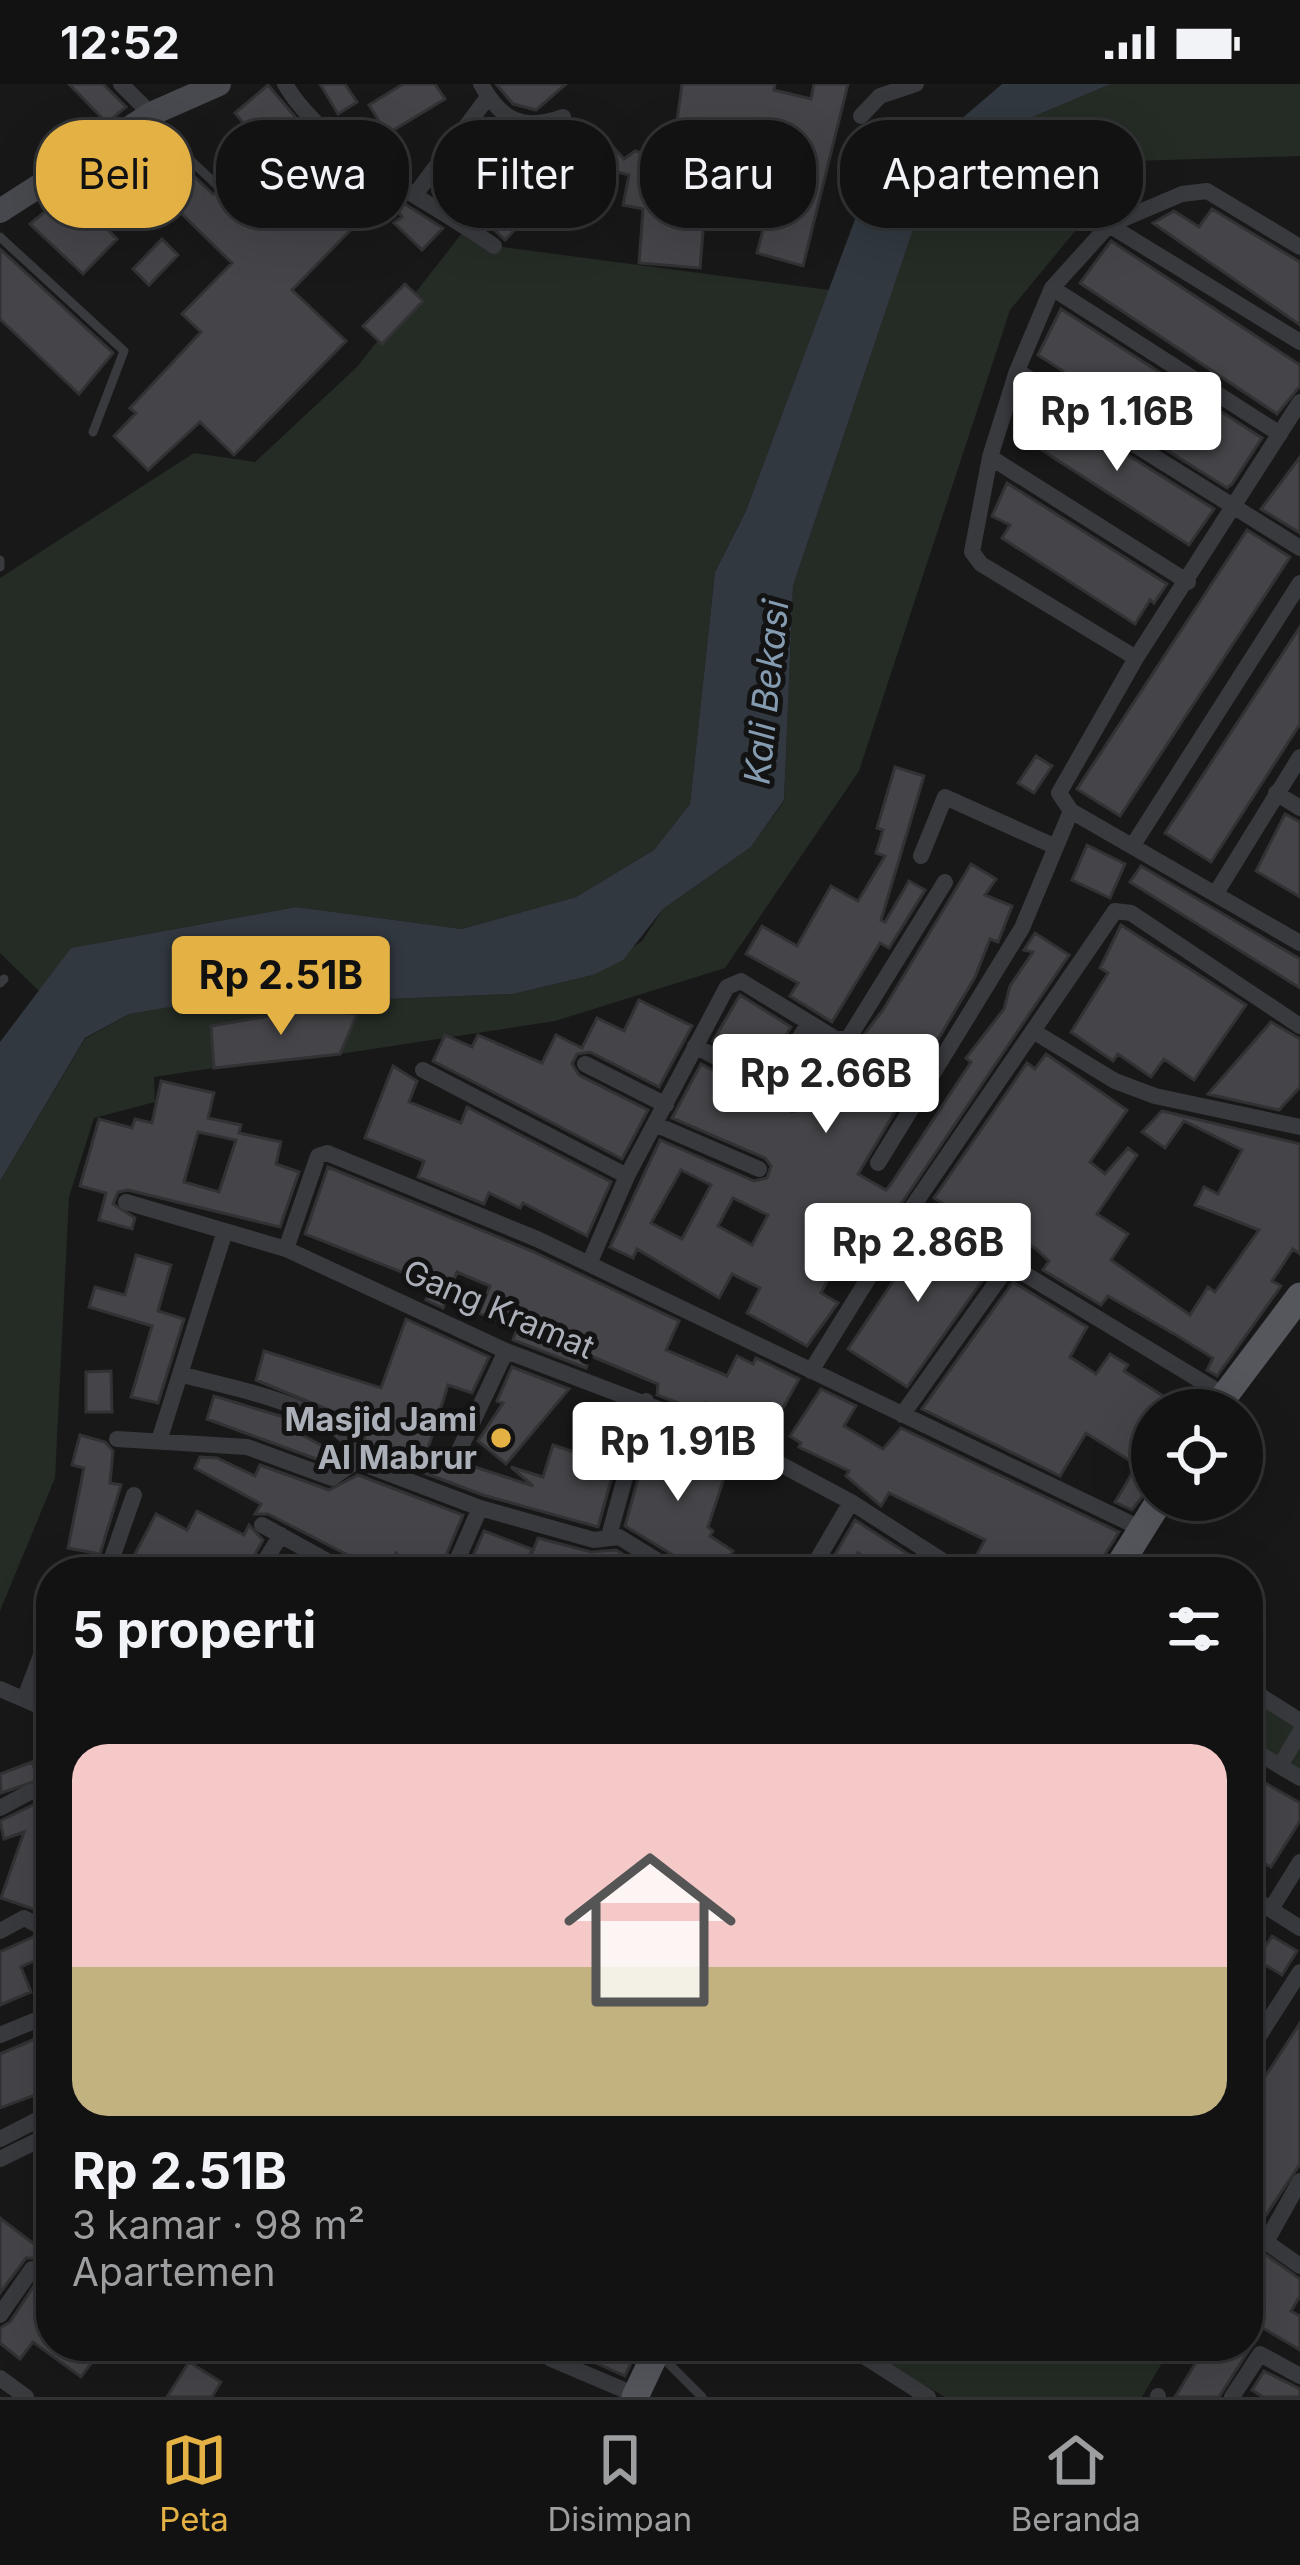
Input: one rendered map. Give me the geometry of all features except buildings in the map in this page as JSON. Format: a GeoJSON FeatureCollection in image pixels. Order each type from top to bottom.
{"type":"FeatureCollection","features":[{"type":"Feature","properties":{"kind":"main road"},"geometry":{"type":"LineString","coordinates":[[1229,1389],[1300,1296]]}},
{"type":"Feature","properties":{"kind":"main road"},"geometry":{"type":"LineString","coordinates":[[1124,1557],[1147,1521]]}},
{"type":"Feature","properties":{"kind":"main road"},"geometry":{"type":"LineString","coordinates":[[635,2396],[652,2361]]}},
{"type":"Feature","properties":{"kind":"street"},"geometry":{"type":"LineString","coordinates":[[122,84],[152,114]]}},
{"type":"Feature","properties":{"kind":"street"},"geometry":{"type":"LineString","coordinates":[[0,211],[152,114],[219,84]]}},
{"type":"Feature","properties":{"kind":"street"},"geometry":{"type":"LineString","coordinates":[[285,84],[304,113],[337,143],[494,246]]}},
{"type":"Feature","properties":{"kind":"street"},"geometry":{"type":"LineString","coordinates":[[862,116],[880,96],[916,84]]}},
{"type":"Feature","properties":{"kind":"street"},"geometry":{"type":"LineString","coordinates":[[417,192],[484,90],[513,120],[533,127],[563,117]]}},
{"type":"Feature","properties":{"kind":"street"},"geometry":{"type":"LineString","coordinates":[[1143,211],[1182,194],[1207,191],[1300,248]]}},
{"type":"Feature","properties":{"kind":"street"},"geometry":{"type":"LineString","coordinates":[[1106,228],[1052,288],[1017,370],[971,539],[976,558],[1136,658]]}},
{"type":"Feature","properties":{"kind":"street"},"geometry":{"type":"LineString","coordinates":[[1114,228],[1300,342]]}},
{"type":"Feature","properties":{"kind":"street"},"geometry":{"type":"LineString","coordinates":[[1052,288],[1280,434]]}},
{"type":"Feature","properties":{"kind":"street"},"geometry":{"type":"LineString","coordinates":[[1017,370],[1300,548]]}},
{"type":"Feature","properties":{"kind":"street"},"geometry":{"type":"LineString","coordinates":[[1300,402],[1063,779],[1060,800],[1071,811],[1300,943]]}},
{"type":"Feature","properties":{"kind":"street"},"geometry":{"type":"LineString","coordinates":[[990,458],[1188,582]]}},
{"type":"Feature","properties":{"kind":"street"},"geometry":{"type":"LineString","coordinates":[[1133,845],[1300,583]]}},
{"type":"Feature","properties":{"kind":"street"},"geometry":{"type":"LineString","coordinates":[[1216,893],[1300,757]]}},
{"type":"Feature","properties":{"kind":"street"},"geometry":{"type":"LineString","coordinates":[[1276,793],[1300,808]]}},
{"type":"Feature","properties":{"kind":"street"},"geometry":{"type":"LineString","coordinates":[[921,856],[945,797],[1056,848]]}},
{"type":"Feature","properties":{"kind":"street"},"geometry":{"type":"LineString","coordinates":[[878,1163],[1011,948],[1071,811]]}},
{"type":"Feature","properties":{"kind":"street"},"geometry":{"type":"LineString","coordinates":[[589,1264],[627,1175],[727,987],[736,981],[836,1040],[851,1036],[945,882]]}},
{"type":"Feature","properties":{"kind":"street"},"geometry":{"type":"LineString","coordinates":[[811,1371],[913,1206],[1111,915],[1120,909],[1300,1026]]}},
{"type":"Feature","properties":{"kind":"street"},"geometry":{"type":"LineString","coordinates":[[769,1086],[809,1024]]}},
{"type":"Feature","properties":{"kind":"street"},"geometry":{"type":"LineString","coordinates":[[1033,1031],[1115,1081],[1155,1096],[1300,1127]]}},
{"type":"Feature","properties":{"kind":"street"},"geometry":{"type":"LineString","coordinates":[[695,1046],[798,1101]]}},
{"type":"Feature","properties":{"kind":"street"},"geometry":{"type":"LineString","coordinates":[[585,1064],[666,1105]]}},
{"type":"Feature","properties":{"kind":"street"},"geometry":{"type":"LineString","coordinates":[[423,1070],[627,1175]]}},
{"type":"Feature","properties":{"kind":"street"},"geometry":{"type":"LineString","coordinates":[[657,1124],[759,1168]]}},
{"type":"Feature","properties":{"kind":"street"},"geometry":{"type":"LineString","coordinates":[[286,1250],[318,1156],[327,1153],[589,1264],[1142,1529]]}},
{"type":"Feature","properties":{"kind":"street","name":"Gang Kramat"},"geometry":{"type":"LineString","coordinates":[[126,1202],[286,1250],[506,1351],[646,1401],[740,1442],[851,1502],[937,1557]]}},
{"type":"Feature","properties":{"kind":"street"},"geometry":{"type":"LineString","coordinates":[[913,1206],[1011,1262],[1200,1389]]}},
{"type":"Feature","properties":{"kind":"street"},"geometry":{"type":"LineString","coordinates":[[159,1441],[225,1231]]}},
{"type":"Feature","properties":{"kind":"street"},"geometry":{"type":"LineString","coordinates":[[902,1415],[1011,1262]]}},
{"type":"Feature","properties":{"kind":"street"},"geometry":{"type":"LineString","coordinates":[[457,1454],[506,1351]]}},
{"type":"Feature","properties":{"kind":"street"},"geometry":{"type":"LineString","coordinates":[[180,1374],[315,1415],[350,1439],[362,1462]]}},
{"type":"Feature","properties":{"kind":"street"},"geometry":{"type":"LineString","coordinates":[[609,1536],[646,1401]]}},
{"type":"Feature","properties":{"kind":"street"},"geometry":{"type":"LineString","coordinates":[[116,1439],[258,1449],[332,1478],[350,1462],[362,1462],[480,1508],[594,1540],[609,1536],[653,1557]]}},
{"type":"Feature","properties":{"kind":"street"},"geometry":{"type":"LineString","coordinates":[[112,1557],[134,1495]]}},
{"type":"Feature","properties":{"kind":"street"},"geometry":{"type":"LineString","coordinates":[[819,1557],[851,1502]]}},
{"type":"Feature","properties":{"kind":"street"},"geometry":{"type":"LineString","coordinates":[[459,1557],[480,1508]]}},
{"type":"Feature","properties":{"kind":"street"},"geometry":{"type":"LineString","coordinates":[[262,1525],[319,1557]]}},
{"type":"Feature","properties":{"kind":"street"},"geometry":{"type":"LineString","coordinates":[[267,1557],[280,1535]]}},
{"type":"Feature","properties":{"kind":"street"},"geometry":{"type":"LineString","coordinates":[[25,1697],[36,1668]]}},
{"type":"Feature","properties":{"kind":"street"},"geometry":{"type":"LineString","coordinates":[[0,1689],[36,1703]]}},
{"type":"Feature","properties":{"kind":"street"},"geometry":{"type":"LineString","coordinates":[[1263,1698],[1300,1721]]}},
{"type":"Feature","properties":{"kind":"street"},"geometry":{"type":"LineString","coordinates":[[1280,1766],[1300,1732]]}},
{"type":"Feature","properties":{"kind":"street"},"geometry":{"type":"LineString","coordinates":[[1263,1756],[1300,1778]]}},
{"type":"Feature","properties":{"kind":"street"},"geometry":{"type":"LineString","coordinates":[[0,1808],[36,1792]]}},
{"type":"Feature","properties":{"kind":"street"},"geometry":{"type":"LineString","coordinates":[[1271,1910],[1300,1862]]}},
{"type":"Feature","properties":{"kind":"street"},"geometry":{"type":"LineString","coordinates":[[1263,1905],[1300,1928]]}},
{"type":"Feature","properties":{"kind":"street"},"geometry":{"type":"LineString","coordinates":[[0,1931],[24,1918],[36,1924]]}},
{"type":"Feature","properties":{"kind":"street"},"geometry":{"type":"LineString","coordinates":[[1263,2030],[1300,1972]]}},
{"type":"Feature","properties":{"kind":"street"},"geometry":{"type":"LineString","coordinates":[[0,2036],[36,2020]]}},
{"type":"Feature","properties":{"kind":"street"},"geometry":{"type":"LineString","coordinates":[[0,2139],[36,2121]]}},
{"type":"Feature","properties":{"kind":"street"},"geometry":{"type":"LineString","coordinates":[[0,2159],[36,2141]]}},
{"type":"Feature","properties":{"kind":"street"},"geometry":{"type":"LineString","coordinates":[[1300,2181],[1266,2242],[1300,2266]]}},
{"type":"Feature","properties":{"kind":"street"},"geometry":{"type":"LineString","coordinates":[[0,2314],[32,2270]]}},
{"type":"Feature","properties":{"kind":"street"},"geometry":{"type":"LineString","coordinates":[[1263,2356],[1300,2376]]}},
{"type":"Feature","properties":{"kind":"street"},"geometry":{"type":"LineString","coordinates":[[556,2361],[635,2396]]}},
{"type":"Feature","properties":{"kind":"street"},"geometry":{"type":"LineString","coordinates":[[872,2361],[928,2397]]}},
{"type":"Feature","properties":{"kind":"street"},"geometry":{"type":"LineString","coordinates":[[1232,2397],[1255,2361]]}},
{"type":"Feature","properties":{"kind":"street"},"geometry":{"type":"LineString","coordinates":[[0,2378],[26,2397]]}},
{"type":"Feature","properties":{"kind":"lane"},"geometry":{"type":"LineString","coordinates":[[152,114],[170,141],[216,184]]}},
{"type":"Feature","properties":{"kind":"lane"},"geometry":{"type":"LineString","coordinates":[[0,237],[124,351],[93,432]]}},
{"type":"Feature","properties":{"kind":"lane"},"geometry":{"type":"LineString","coordinates":[[669,2361],[702,2397]]}},
{"type":"Feature","properties":{"kind":"shaded area"},"geometry":{"type":"Polygon","coordinates":[[[1111,84],[1300,84],[1300,156],[1143,161],[1143,120],[1025,120],[1111,84]]]}},
{"type":"Feature","properties":{"kind":"shaded area"},"geometry":{"type":"Polygon","coordinates":[[[466,228],[494,246],[829,290],[746,511],[715,572],[690,804],[654,850],[576,897],[462,929],[296,907],[72,948],[39,991],[0,953],[0,578],[194,453],[255,462],[357,367],[466,228]]]}},
{"type":"Feature","properties":{"kind":"shaded area"},"geometry":{"type":"Polygon","coordinates":[[[914,228],[1078,228],[1010,310],[859,771],[725,968],[555,1021],[340,1054],[356,1014],[310,1009],[212,1026],[214,1068],[154,1077],[155,1102],[94,1118],[69,1197],[55,1478],[0,1611],[0,1181],[85,1039],[129,1014],[348,976],[364,1000],[513,994],[593,975],[642,941],[663,909],[751,847],[784,801],[793,586],[914,228]]]}},
{"type":"Feature","properties":{"kind":"shaded area"},"geometry":{"type":"Polygon","coordinates":[[[1263,1698],[1300,1721],[1300,1778],[1263,1756],[1263,1698]]]}},
{"type":"Feature","properties":{"kind":"shaded area"},"geometry":{"type":"Polygon","coordinates":[[[884,2361],[1163,2361],[1142,2397],[945,2397],[884,2361]]]}},
{"type":"Feature","properties":{"kind":"water"},"geometry":{"type":"Polygon","coordinates":[[[1002,84],[1111,84],[1025,120],[960,120],[1002,84]]]}},
{"type":"Feature","properties":{"kind":"water","name":"Kali Bekasi"},"geometry":{"type":"Polygon","coordinates":[[[852,228],[914,228],[793,586],[784,800],[751,847],[663,909],[623,960],[593,975],[513,994],[364,1000],[347,977],[129,1014],[85,1038],[0,1181],[0,1042],[71,948],[296,907],[462,929],[576,897],[654,850],[690,804],[715,572],[746,511],[852,228]]]}},
{"type":"Feature","properties":{"kind":"place","name":"Masjid Jami Al Mabrur"},"geometry":{"type":"Point","coordinates":[501,1438]}}]}
